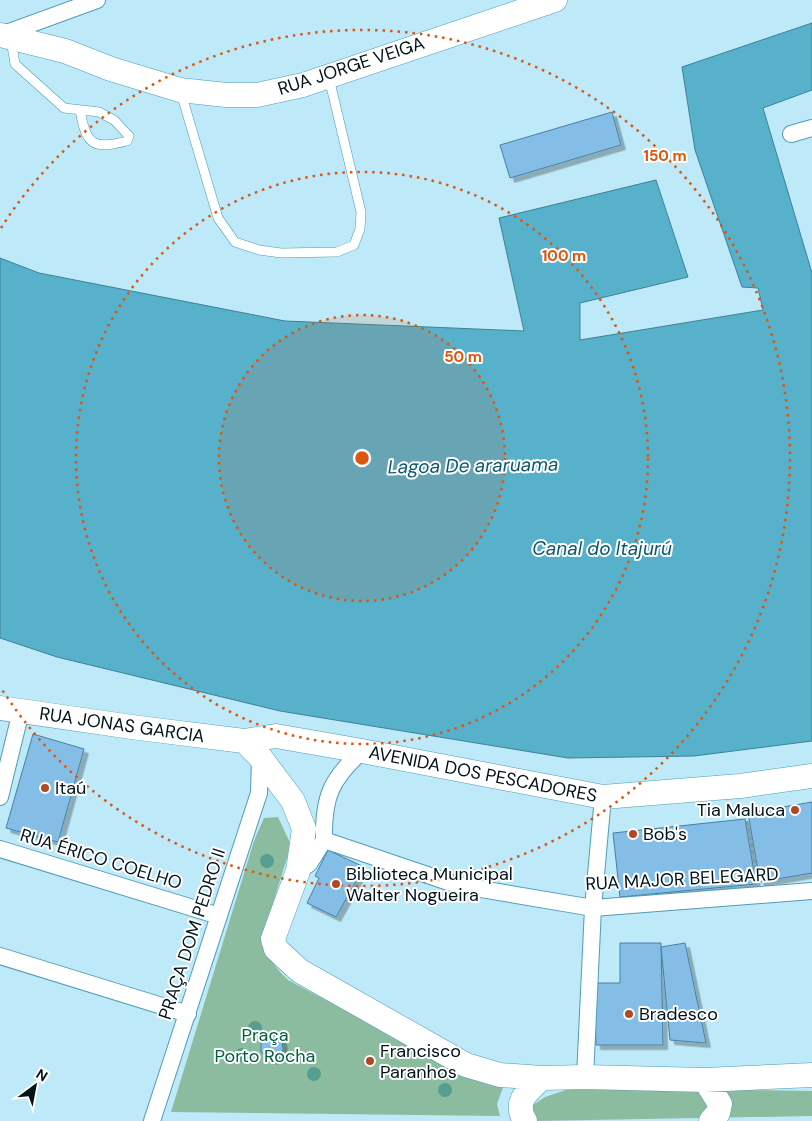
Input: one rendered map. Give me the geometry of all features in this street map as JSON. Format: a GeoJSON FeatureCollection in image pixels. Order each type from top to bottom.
{"type":"FeatureCollection","features":[{"type":"Feature","properties":{"kind":"main road","name":"RUA JORGE VEIGA"},"geometry":{"type":"LineString","coordinates":[[4,36],[65,51],[134,77],[180,90],[226,96],[257,95],[303,85],[555,0]]}},
{"type":"Feature","properties":{"kind":"main road","name":"RUA JONAS GARCIA"},"geometry":{"type":"LineString","coordinates":[[11,709],[252,749]]}},
{"type":"Feature","properties":{"kind":"main road","name":"AVENIDA DOS PESCADORES"},"geometry":{"type":"LineString","coordinates":[[252,749],[276,736],[603,798],[740,786],[812,776]]}},
{"type":"Feature","properties":{"kind":"main road"},"geometry":{"type":"LineString","coordinates":[[252,749],[293,801],[304,829],[298,871],[273,939],[276,949],[300,971],[466,1065],[500,1075],[542,1078],[585,1077],[705,1080],[812,1076]]}},
{"type":"Feature","properties":{"kind":"main road"},"geometry":{"type":"LineString","coordinates":[[525,1121],[520,1113],[520,1102],[542,1078]]}},
{"type":"Feature","properties":{"kind":"main road"},"geometry":{"type":"LineString","coordinates":[[705,1080],[720,1104],[718,1113],[711,1121]]}},
{"type":"Feature","properties":{"kind":"street"},"geometry":{"type":"LineString","coordinates":[[4,36],[97,0]]}},
{"type":"Feature","properties":{"kind":"street"},"geometry":{"type":"LineString","coordinates":[[791,134],[812,128]]}},
{"type":"Feature","properties":{"kind":"street"},"geometry":{"type":"LineString","coordinates":[[0,797],[11,709]]}},
{"type":"Feature","properties":{"kind":"street","name":"PRAÇA DOM PEDRO II"},"geometry":{"type":"LineString","coordinates":[[152,1121],[259,793],[252,749]]}},
{"type":"Feature","properties":{"kind":"street"},"geometry":{"type":"LineString","coordinates":[[298,871],[309,864],[324,840],[324,818],[330,790],[342,769],[362,751]]}},
{"type":"Feature","properties":{"kind":"street"},"geometry":{"type":"LineString","coordinates":[[585,1077],[593,908],[603,798]]}},
{"type":"Feature","properties":{"kind":"street","name":"RUA MAJOR BELEGARD"},"geometry":{"type":"LineString","coordinates":[[324,840],[457,884],[593,908],[812,891]]}},
{"type":"Feature","properties":{"kind":"street","name":"RUA ÉRICO COELHO"},"geometry":{"type":"LineString","coordinates":[[0,849],[219,916]]}},
{"type":"Feature","properties":{"kind":"street"},"geometry":{"type":"LineString","coordinates":[[0,956],[188,1014]]}},
{"type":"Feature","properties":{"kind":"lane"},"geometry":{"type":"LineString","coordinates":[[4,36],[16,64],[64,108],[99,112],[114,120],[129,136],[127,142],[98,146],[89,140],[83,128],[80,110]]}},
{"type":"Feature","properties":{"kind":"lane"},"geometry":{"type":"LineString","coordinates":[[180,90],[218,218],[229,236],[243,246],[259,250],[281,253],[337,252],[348,248],[358,238],[361,212],[329,76]]}},
{"type":"Feature","properties":{"kind":"path"},"geometry":{"type":"LineString","coordinates":[[740,786],[762,895]]}},
{"type":"Feature","properties":{"kind":"green space","name":"Praça Porto Rocha"},"geometry":{"type":"Polygon","coordinates":[[[278,817],[291,845],[271,913],[266,940],[270,958],[275,966],[288,980],[472,1078],[503,1087],[497,1104],[500,1116],[171,1112],[254,841],[264,818],[278,817]]]}},
{"type":"Feature","properties":{"kind":"green space"},"geometry":{"type":"Polygon","coordinates":[[[575,1087],[812,1091],[812,1116],[536,1121],[530,1107],[545,1097],[575,1087]]]}},
{"type":"Feature","properties":{"kind":"water","name":"Canal do Itajurú"},"geometry":{"type":"Polygon","coordinates":[[[812,23],[812,90],[763,108],[812,273],[812,741],[694,756],[568,758],[280,711],[57,657],[0,638],[0,258],[39,273],[285,321],[524,331],[499,218],[656,180],[688,277],[580,303],[580,340],[763,310],[758,288],[742,287],[695,150],[682,67],[812,23]]]}},
{"type":"Feature","properties":{"kind":"building"},"geometry":{"type":"Polygon","coordinates":[[[612,112],[621,145],[510,178],[500,145],[612,112]]]}},
{"type":"Feature","properties":{"kind":"building","name":"Itaú"},"geometry":{"type":"Polygon","coordinates":[[[33,734],[84,749],[58,842],[6,828],[33,734]]]}},
{"type":"Feature","properties":{"kind":"building"},"geometry":{"type":"Polygon","coordinates":[[[812,802],[812,873],[760,882],[748,813],[812,802]]]}},
{"type":"Feature","properties":{"kind":"building"},"geometry":{"type":"Polygon","coordinates":[[[745,819],[756,884],[620,897],[613,833],[745,819]]]}},
{"type":"Feature","properties":{"kind":"building","name":"Biblioteca Municipal Walter Nogueira"},"geometry":{"type":"Polygon","coordinates":[[[328,850],[364,867],[336,917],[307,903],[319,878],[315,876],[328,850]]]}},
{"type":"Feature","properties":{"kind":"building","name":"Bradesco"},"geometry":{"type":"Polygon","coordinates":[[[620,943],[661,943],[663,1045],[596,1045],[594,983],[620,983],[620,943]]]}},
{"type":"Feature","properties":{"kind":"building"},"geometry":{"type":"Polygon","coordinates":[[[685,943],[706,1043],[670,1040],[661,947],[685,943]]]}},
{"type":"Feature","properties":{"kind":"building"},"geometry":{"type":"Polygon","coordinates":[[[271,1033],[282,1040],[283,1050],[273,1060],[261,1052],[261,1038],[271,1033]]]}},
{"type":"Feature","properties":{"kind":"place","name":"Itaú"},"geometry":{"type":"Point","coordinates":[45,788]}},
{"type":"Feature","properties":{"kind":"place","name":"Tia Maluca"},"geometry":{"type":"Point","coordinates":[795,810]}},
{"type":"Feature","properties":{"kind":"place","name":"Bob's"},"geometry":{"type":"Point","coordinates":[633,834]}},
{"type":"Feature","properties":{"kind":"place","name":"Biblioteca Municipal Walter Nogueira"},"geometry":{"type":"Point","coordinates":[336,884]}},
{"type":"Feature","properties":{"kind":"place","name":"Bradesco"},"geometry":{"type":"Point","coordinates":[629,1014]}},
{"type":"Feature","properties":{"kind":"place","name":"Francisco Paranhos"},"geometry":{"type":"Point","coordinates":[370,1061]}},
{"type":"Feature","properties":{"kind":"water label","name":"Lagoa De araruama"},"geometry":{"type":"Point","coordinates":[473,465]}}]}
